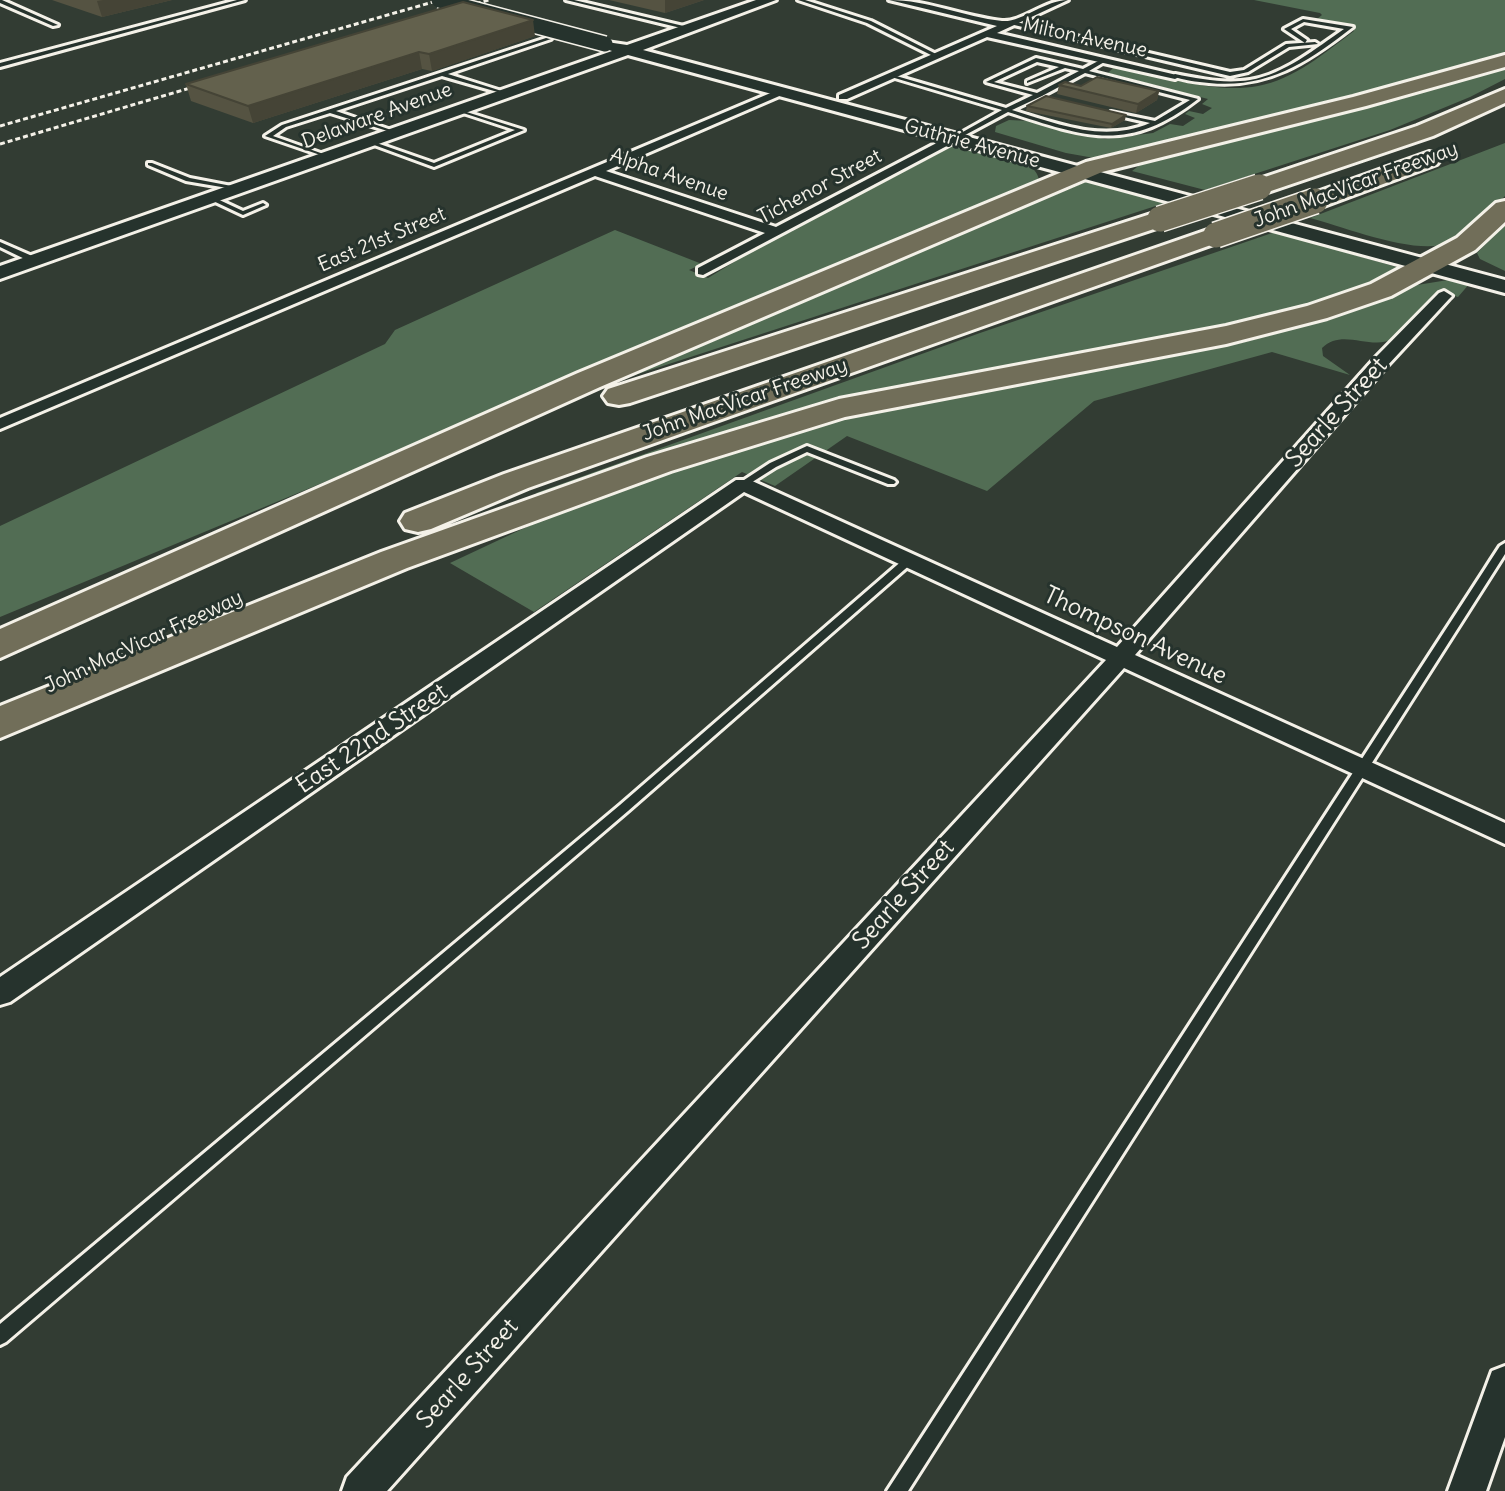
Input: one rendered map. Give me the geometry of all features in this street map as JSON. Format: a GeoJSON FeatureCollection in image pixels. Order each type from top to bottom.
{"type":"FeatureCollection","features":[{"type":"Feature","properties":{"kind":"highway"},"geometry":{"type":"LineString","coordinates":[[211,548],[589,380],[1086,170],[1359,102],[1505,61]]}},
{"type":"Feature","properties":{"kind":"highway","name":"John MacVicar Freeway"},"geometry":{"type":"LineString","coordinates":[[0,645],[211,548],[627,393],[1425,131],[1505,95]]}},
{"type":"Feature","properties":{"kind":"highway","name":"John MacVicar Freeway"},"geometry":{"type":"LineString","coordinates":[[0,709],[83,668],[309,567],[516,481],[1453,150]]}},
{"type":"Feature","properties":{"kind":"highway"},"geometry":{"type":"LineString","coordinates":[[0,723],[394,560],[659,464],[839,409],[1278,324],[1381,290],[1466,244],[1505,208]]}},
{"type":"Feature","properties":{"kind":"main road","name":"Guthrie Avenue"},"geometry":{"type":"LineString","coordinates":[[439,0],[618,44]]}},
{"type":"Feature","properties":{"kind":"main road","name":"Guthrie Avenue"},"geometry":{"type":"LineString","coordinates":[[468,0],[780,92],[962,136],[1432,261],[1505,275]]}},
{"type":"Feature","properties":{"kind":"main road","name":"Delaware Avenue"},"geometry":{"type":"LineString","coordinates":[[0,273],[506,94],[618,44],[646,44],[769,0]]}},
{"type":"Feature","properties":{"kind":"main road","name":"Guthrie Avenue"},"geometry":{"type":"LineString","coordinates":[[646,44],[843,97],[962,136]]}},
{"type":"Feature","properties":{"kind":"main road","name":"Guthrie Avenue"},"geometry":{"type":"LineString","coordinates":[[1432,261],[1505,287]]}},
{"type":"Feature","properties":{"kind":"street","name":"Milton Avenue"},"geometry":{"type":"LineString","coordinates":[[894,0],[1010,24]]}},
{"type":"Feature","properties":{"kind":"street"},"geometry":{"type":"LineString","coordinates":[[843,97],[1063,0]]}},
{"type":"Feature","properties":{"kind":"street","name":"Milton Avenue"},"geometry":{"type":"LineString","coordinates":[[987,34],[1175,76]]}},
{"type":"Feature","properties":{"kind":"street","name":"East 21st Street"},"geometry":{"type":"LineString","coordinates":[[0,424],[780,92]]}},
{"type":"Feature","properties":{"kind":"street","name":"Tichenor Street"},"geometry":{"type":"LineString","coordinates":[[703,271],[962,136]]}},
{"type":"Feature","properties":{"kind":"street","name":"Alpha Avenue"},"geometry":{"type":"LineString","coordinates":[[594,171],[777,232]]}},
{"type":"Feature","properties":{"kind":"street","name":"Searle Street"},"geometry":{"type":"LineString","coordinates":[[361,1491],[1120,658],[1381,362],[1444,296]]}},
{"type":"Feature","properties":{"kind":"street","name":"Thompson Avenue"},"geometry":{"type":"LineString","coordinates":[[743,484],[1505,834]]}},
{"type":"Feature","properties":{"kind":"street","name":"East 22nd Street"},"geometry":{"type":"LineString","coordinates":[[0,993],[743,484]]}},
{"type":"Feature","properties":{"kind":"street"},"geometry":{"type":"LineString","coordinates":[[1467,1491],[1505,1384]]}},
{"type":"Feature","properties":{"kind":"lane"},"geometry":{"type":"LineString","coordinates":[[0,65],[243,0]]}},
{"type":"Feature","properties":{"kind":"lane"},"geometry":{"type":"LineString","coordinates":[[568,0],[689,28]]}},
{"type":"Feature","properties":{"kind":"lane"},"geometry":{"type":"LineString","coordinates":[[800,0],[869,22],[937,56]]}},
{"type":"Feature","properties":{"kind":"lane"},"geometry":{"type":"LineString","coordinates":[[0,1],[55,25]]}},
{"type":"Feature","properties":{"kind":"lane"},"geometry":{"type":"LineString","coordinates":[[1175,76],[1204,82],[1248,84],[1280,73],[1318,45],[1349,28],[1303,20],[1287,29],[1297,38],[1318,45]]}},
{"type":"Feature","properties":{"kind":"lane"},"geometry":{"type":"LineString","coordinates":[[1010,24],[1230,74],[1246,71],[1288,45],[1318,45]]}},
{"type":"Feature","properties":{"kind":"lane"},"geometry":{"type":"LineString","coordinates":[[327,157],[268,136],[284,126],[548,39]]}},
{"type":"Feature","properties":{"kind":"lane"},"geometry":{"type":"LineString","coordinates":[[1275,54],[1300,60]]}},
{"type":"Feature","properties":{"kind":"lane"},"geometry":{"type":"LineString","coordinates":[[1137,68],[1149,57]]}},
{"type":"Feature","properties":{"kind":"lane"},"geometry":{"type":"LineString","coordinates":[[891,76],[1102,136],[1133,132],[1156,123],[1195,99],[1036,60],[989,82],[1052,98]]}},
{"type":"Feature","properties":{"kind":"lane"},"geometry":{"type":"LineString","coordinates":[[962,136],[1104,60]]}},
{"type":"Feature","properties":{"kind":"lane"},"geometry":{"type":"LineString","coordinates":[[1254,66],[1280,73]]}},
{"type":"Feature","properties":{"kind":"lane"},"geometry":{"type":"LineString","coordinates":[[1029,82],[1063,67]]}},
{"type":"Feature","properties":{"kind":"lane"},"geometry":{"type":"LineString","coordinates":[[443,74],[506,94]]}},
{"type":"Feature","properties":{"kind":"lane"},"geometry":{"type":"LineString","coordinates":[[1006,94],[1019,88]]}},
{"type":"Feature","properties":{"kind":"lane"},"geometry":{"type":"LineString","coordinates":[[986,103],[996,98]]}},
{"type":"Feature","properties":{"kind":"lane"},"geometry":{"type":"LineString","coordinates":[[369,142],[434,165],[521,130],[459,110]]}},
{"type":"Feature","properties":{"kind":"lane"},"geometry":{"type":"LineString","coordinates":[[1100,110],[1156,123]]}},
{"type":"Feature","properties":{"kind":"lane"},"geometry":{"type":"LineString","coordinates":[[331,111],[395,133]]}},
{"type":"Feature","properties":{"kind":"lane"},"geometry":{"type":"LineString","coordinates":[[1110,119],[1118,114]]}},
{"type":"Feature","properties":{"kind":"lane"},"geometry":{"type":"LineString","coordinates":[[1036,119],[1043,115]]}},
{"type":"Feature","properties":{"kind":"lane"},"geometry":{"type":"LineString","coordinates":[[1053,124],[1060,119]]}},
{"type":"Feature","properties":{"kind":"lane"},"geometry":{"type":"LineString","coordinates":[[1070,128],[1078,123]]}},
{"type":"Feature","properties":{"kind":"lane"},"geometry":{"type":"LineString","coordinates":[[1087,132],[1095,128]]}},
{"type":"Feature","properties":{"kind":"lane"},"geometry":{"type":"LineString","coordinates":[[150,164],[188,180],[239,188]]}},
{"type":"Feature","properties":{"kind":"lane"},"geometry":{"type":"LineString","coordinates":[[211,198],[243,213],[263,205]]}},
{"type":"Feature","properties":{"kind":"lane"},"geometry":{"type":"LineString","coordinates":[[2,247],[36,261]]}},
{"type":"Feature","properties":{"kind":"lane"},"geometry":{"type":"LineString","coordinates":[[743,484],[807,449],[891,482]]}},
{"type":"Feature","properties":{"kind":"lane"},"geometry":{"type":"LineString","coordinates":[[897,1491],[1505,546]]}},
{"type":"Feature","properties":{"kind":"lane"},"geometry":{"type":"LineString","coordinates":[[0,1336],[624,808],[908,561]]}},
{"type":"Feature","properties":{"kind":"green space"},"geometry":{"type":"Polygon","coordinates":[[[1254,0],[1505,0],[1505,56],[1435,77],[1100,159],[1066,153],[995,132],[996,126],[1009,120],[1030,121],[1105,139],[1153,133],[1170,124],[1183,126],[1195,118],[1185,114],[1189,111],[1203,114],[1212,108],[1202,104],[1208,99],[1108,73],[1114,67],[1124,67],[1208,86],[1258,86],[1284,78],[1354,31],[1350,25],[1317,19],[1322,15],[1320,13],[1254,0]]]}},
{"type":"Feature","properties":{"kind":"green space"},"geometry":{"type":"Polygon","coordinates":[[[1505,65],[1505,79],[1470,97],[1390,130],[1205,190],[1132,171],[1141,164],[1505,65]]]}},
{"type":"Feature","properties":{"kind":"green space"},"geometry":{"type":"Polygon","coordinates":[[[1505,143],[1505,196],[1471,228],[1448,243],[1418,246],[1400,243],[1310,218],[1505,143]]]}},
{"type":"Feature","properties":{"kind":"green space"},"geometry":{"type":"Polygon","coordinates":[[[951,147],[996,152],[1023,162],[1038,176],[1038,185],[0,617],[0,526],[385,344],[395,330],[615,230],[702,264],[689,270],[708,278],[749,253],[951,147]]]}},
{"type":"Feature","properties":{"kind":"green space"},"geometry":{"type":"Polygon","coordinates":[[[1090,180],[1171,201],[598,387],[1090,180]]]}},
{"type":"Feature","properties":{"kind":"green space"},"geometry":{"type":"Polygon","coordinates":[[[1505,224],[1505,271],[1480,259],[1477,253],[1505,224]]]}},
{"type":"Feature","properties":{"kind":"green space"},"geometry":{"type":"Polygon","coordinates":[[[1275,232],[1400,268],[1335,298],[1283,315],[821,407],[695,442],[538,496],[536,493],[980,333],[1275,232]]]}},
{"type":"Feature","properties":{"kind":"green space"},"geometry":{"type":"Polygon","coordinates":[[[1448,280],[1470,283],[1458,297],[1438,291],[1394,338],[1376,343],[1339,340],[1322,348],[1323,356],[1350,375],[1272,352],[1094,401],[987,491],[847,436],[775,486],[742,472],[534,612],[450,563],[550,516],[681,468],[836,420],[1241,343],[1337,317],[1411,286],[1448,280]]]}},
{"type":"Feature","properties":{"kind":"building"},"geometry":{"type":"Polygon","coordinates":[[[463,2],[533,20],[429,54],[419,52],[248,106],[186,84],[463,2]]]}},
{"type":"Feature","properties":{"kind":"building"},"geometry":{"type":"Polygon","coordinates":[[[1097,77],[1159,91],[1138,104],[1059,85],[1065,82],[1081,86],[1097,77]]]}},
{"type":"Feature","properties":{"kind":"building"},"geometry":{"type":"Polygon","coordinates":[[[1046,96],[1126,115],[1112,124],[1027,106],[1046,96]]]}},
{"type":"Feature","properties":{"kind":"railway"},"geometry":{"type":"LineString","coordinates":[[0,126],[440,0]]}},
{"type":"Feature","properties":{"kind":"railway"},"geometry":{"type":"LineString","coordinates":[[453,11],[489,0]]}},
{"type":"Feature","properties":{"kind":"railway"},"geometry":{"type":"LineString","coordinates":[[0,144],[207,83]]}}]}
